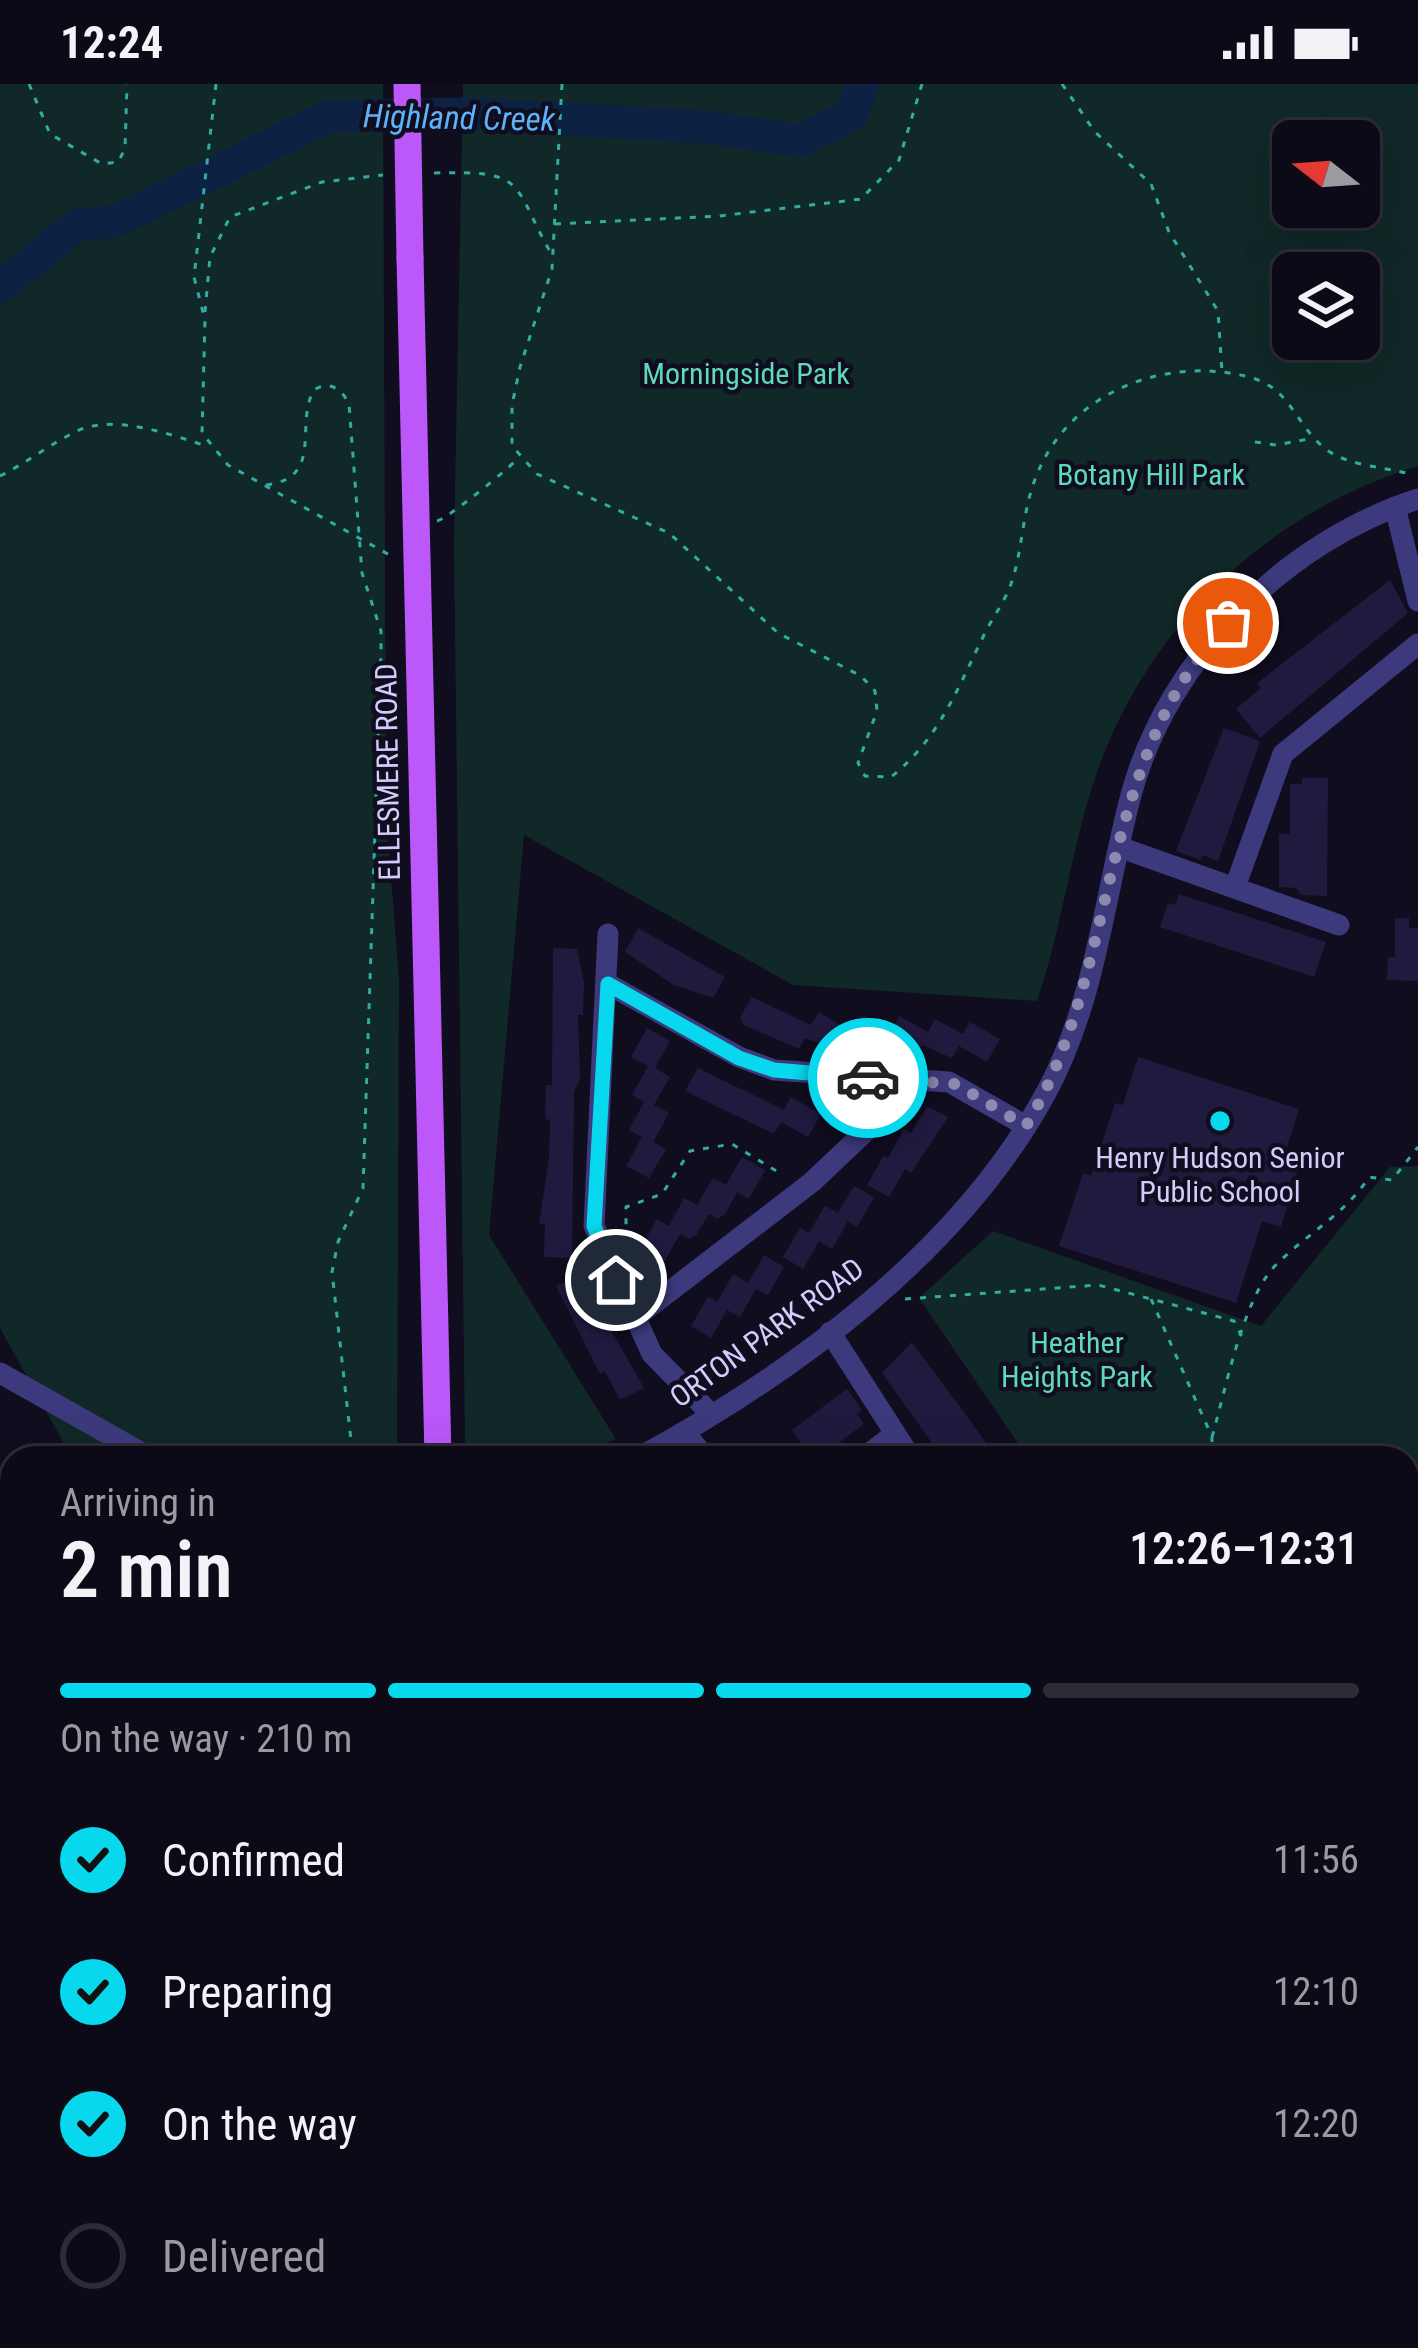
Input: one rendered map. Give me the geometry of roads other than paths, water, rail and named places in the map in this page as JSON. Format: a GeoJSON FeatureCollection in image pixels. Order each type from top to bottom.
{"type":"FeatureCollection","features":[{"type":"Feature","properties":{"kind":"main road","name":"ELLESMERE ROAD"},"geometry":{"type":"LineString","coordinates":[[407,84],[438,1446]]}},
{"type":"Feature","properties":{"kind":"street","name":"ORTON PARK ROAD"},"geometry":{"type":"LineString","coordinates":[[659,1446],[830,1332],[870,1298],[950,1221],[1026,1126],[1074,1028],[1119,847],[1150,746],[1219,632],[1258,593],[1316,548],[1415,492]]}},
{"type":"Feature","properties":{"kind":"street"},"geometry":{"type":"LineString","coordinates":[[1394,507],[1418,601]]}},
{"type":"Feature","properties":{"kind":"street"},"geometry":{"type":"LineString","coordinates":[[1235,887],[1283,754],[1418,644]]}},
{"type":"Feature","properties":{"kind":"street"},"geometry":{"type":"LineString","coordinates":[[1119,847],[1339,925]]}},
{"type":"Feature","properties":{"kind":"street"},"geometry":{"type":"LineString","coordinates":[[608,934],[594,1226],[652,1354],[711,1414]]}},
{"type":"Feature","properties":{"kind":"street"},"geometry":{"type":"LineString","coordinates":[[608,984],[739,1058],[774,1070],[960,1085],[1026,1126]]}},
{"type":"Feature","properties":{"kind":"street"},"geometry":{"type":"LineString","coordinates":[[635,1318],[796,1194],[884,1113],[894,1080]]}},
{"type":"Feature","properties":{"kind":"street"},"geometry":{"type":"LineString","coordinates":[[830,1332],[902,1446]]}},
{"type":"Feature","properties":{"kind":"street"},"geometry":{"type":"LineString","coordinates":[[0,1372],[130,1446]]}},
{"type":"Feature","properties":{"kind":"street"},"geometry":{"type":"LineString","coordinates":[[684,1432],[696,1446]]}},
{"type":"Feature","properties":{"kind":"street"},"geometry":{"type":"LineString","coordinates":[[880,1446],[895,1435]]}},
{"type":"Feature","properties":{"kind":"waterway","name":"Highland Creek"},"geometry":{"type":"LineString","coordinates":[[0,287],[77,225],[116,221],[329,116],[479,114],[708,127],[799,141],[852,114],[863,84]]}},
{"type":"Feature","properties":{"kind":"place","name":"Henry Hudson Senior Public School"},"geometry":{"type":"Point","coordinates":[1220,1121]}},
{"type":"Feature","properties":{"kind":"park label","name":"Morningside Park"},"geometry":{"type":"Point","coordinates":[746,374]}},
{"type":"Feature","properties":{"kind":"park label","name":"Botany Hill Park"},"geometry":{"type":"Point","coordinates":[1151,475]}},
{"type":"Feature","properties":{"kind":"park label","name":"Heather Heights Park"},"geometry":{"type":"Point","coordinates":[1077,1360]}}]}
